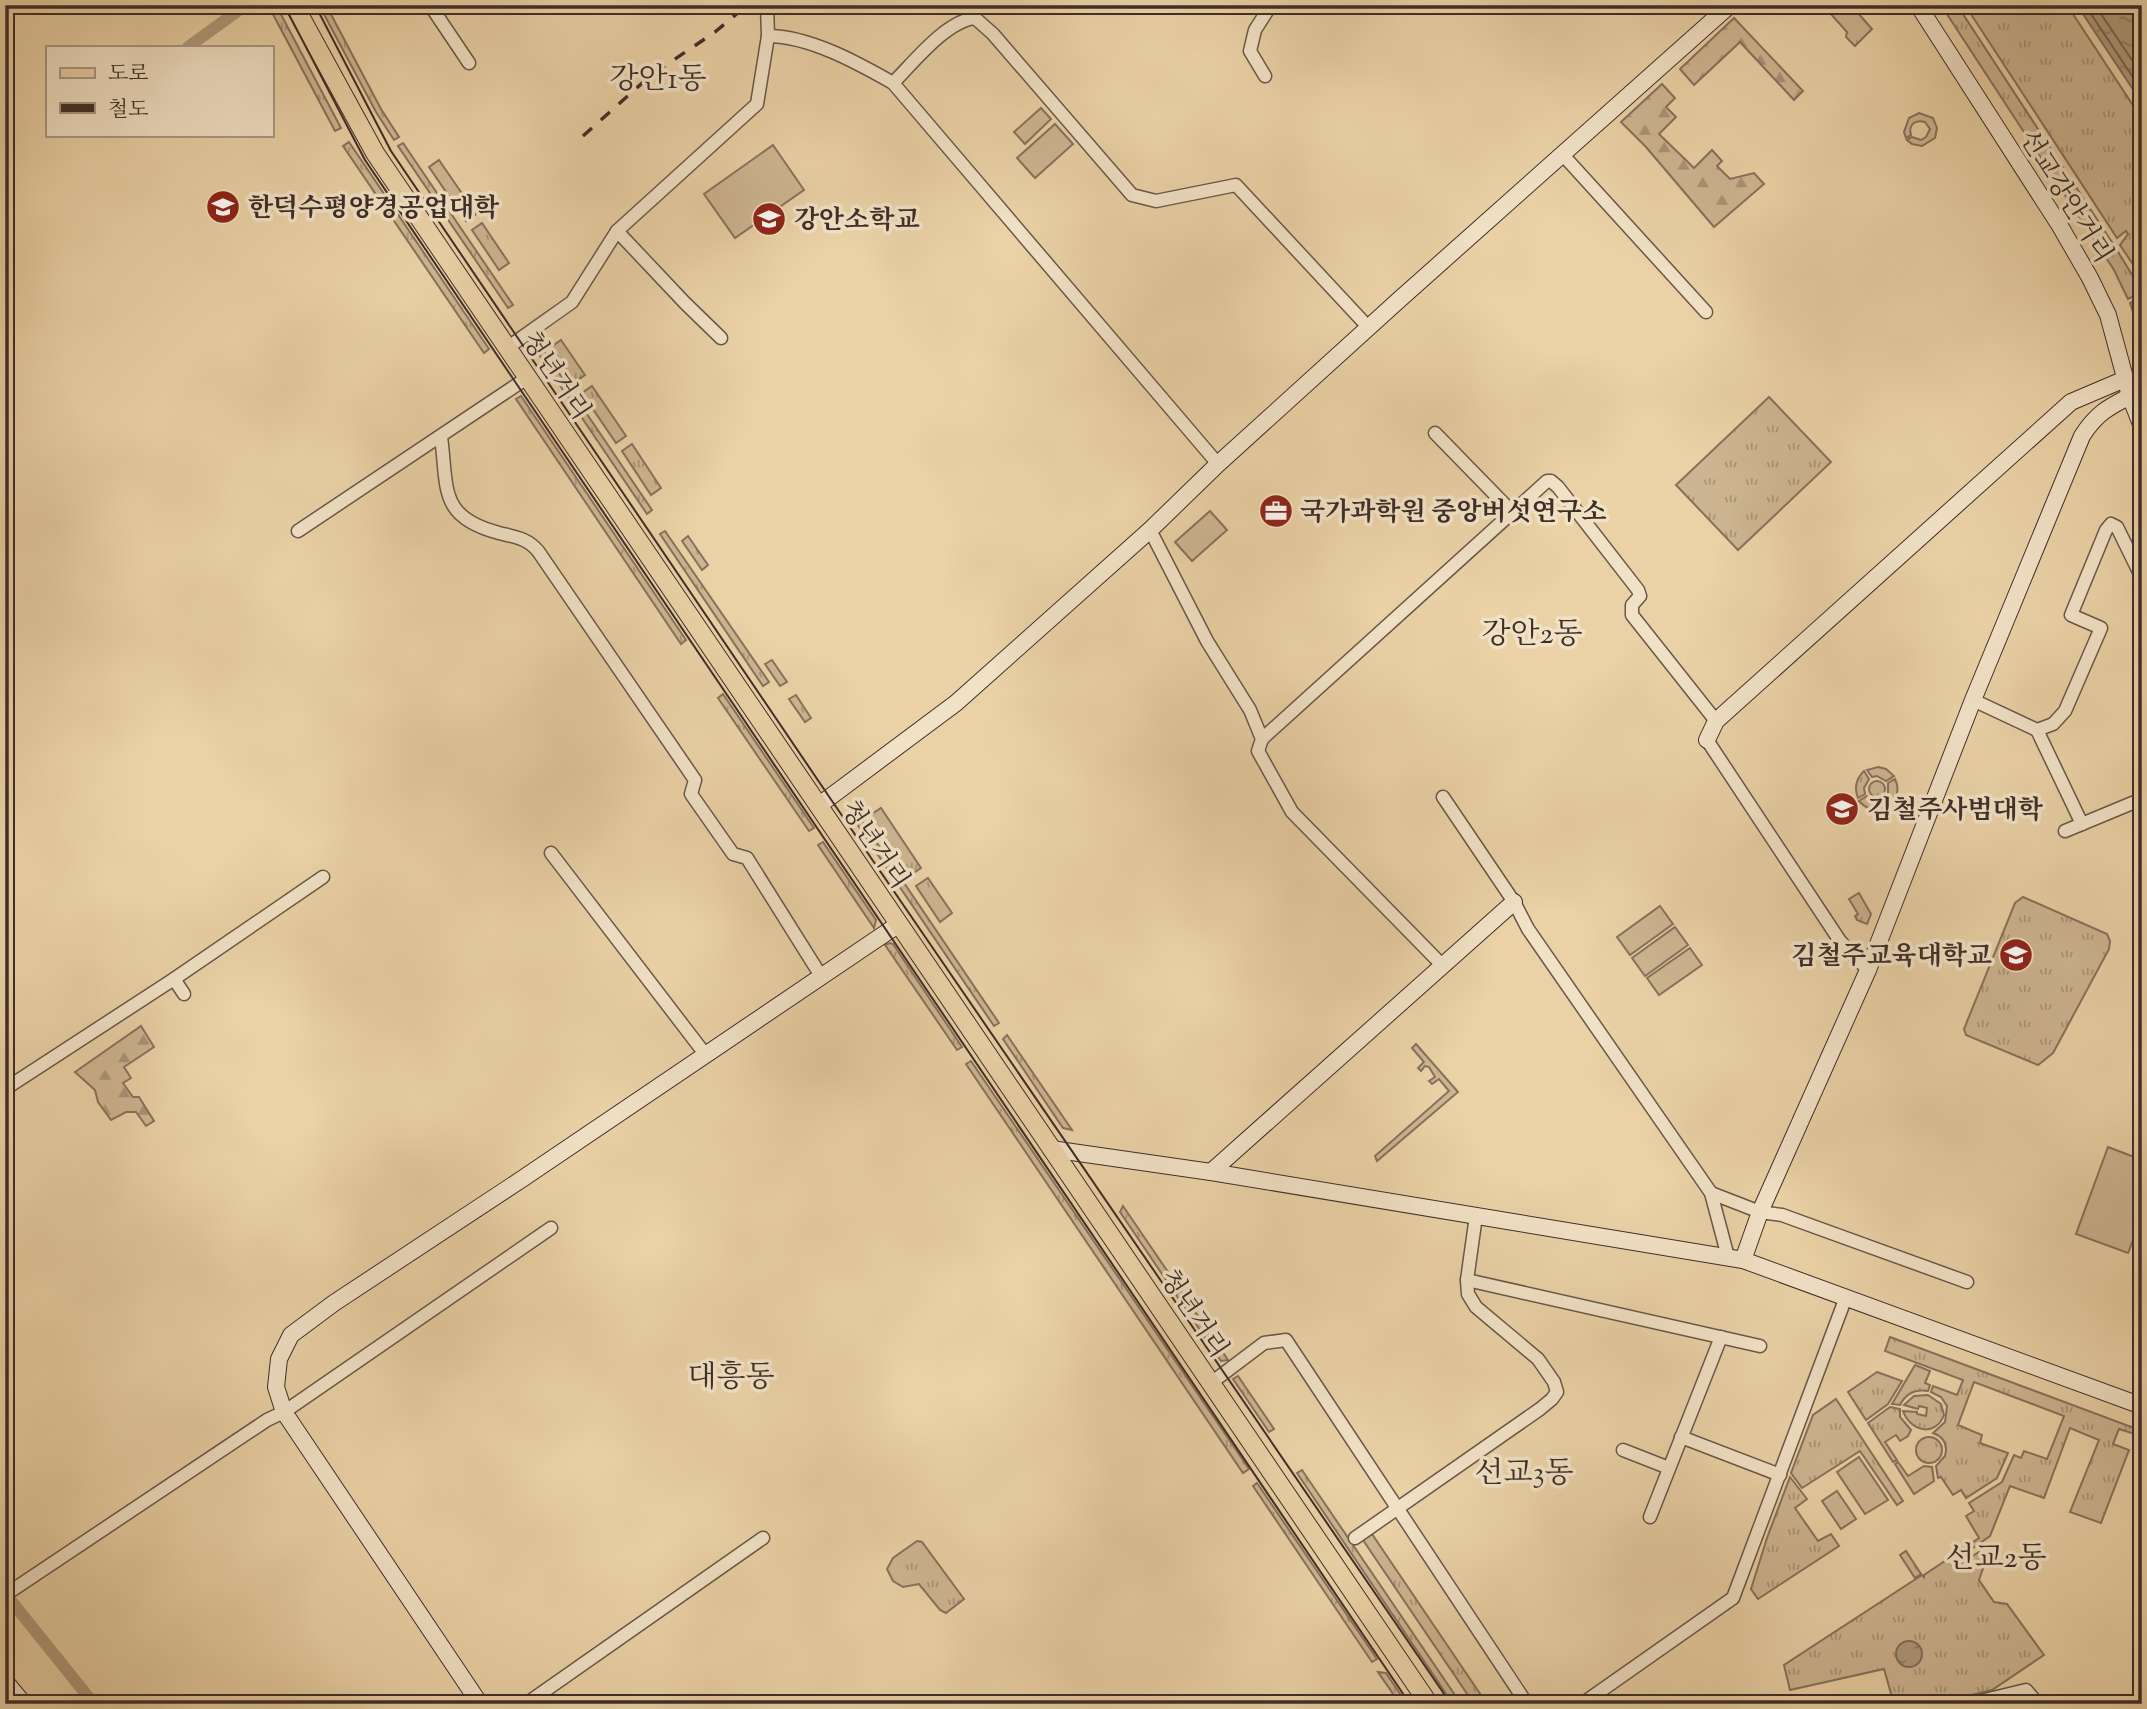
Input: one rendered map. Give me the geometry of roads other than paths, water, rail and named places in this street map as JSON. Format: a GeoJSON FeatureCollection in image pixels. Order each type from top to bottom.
{"type":"FeatureCollection","features":[{"type":"Feature","properties":{"kind":"main road","name":"청년거리"},"geometry":{"type":"LineString","coordinates":[[294,5],[375,153],[1429,1704]]}},
{"type":"Feature","properties":{"kind":"street"},"geometry":{"type":"LineString","coordinates":[[430,5],[469,63]]}},
{"type":"Feature","properties":{"kind":"street"},"geometry":{"type":"LineString","coordinates":[[507,348],[572,302],[617,231],[757,104],[768,36],[767,5]]}},
{"type":"Feature","properties":{"kind":"street"},"geometry":{"type":"LineString","coordinates":[[1072,5],[1141,5]]}},
{"type":"Feature","properties":{"kind":"street"},"geometry":{"type":"LineString","coordinates":[[1265,76],[1251,51],[1255,30],[1271,5]]}},
{"type":"Feature","properties":{"kind":"street"},"geometry":{"type":"LineString","coordinates":[[818,806],[956,703],[1150,530],[1218,464],[1368,328],[1730,5]]}},
{"type":"Feature","properties":{"kind":"street","name":"선교강안거리"},"geometry":{"type":"LineString","coordinates":[[1918,5],[2060,226],[2090,278],[2108,315],[2130,396],[2142,427]]}},
{"type":"Feature","properties":{"kind":"street"},"geometry":{"type":"LineString","coordinates":[[893,83],[950,28],[962,20],[975,18],[993,34],[1132,195],[1156,201],[1236,185],[1368,328]]}},
{"type":"Feature","properties":{"kind":"street"},"geometry":{"type":"LineString","coordinates":[[768,36],[785,36],[812,44],[893,83],[1218,464]]}},
{"type":"Feature","properties":{"kind":"street"},"geometry":{"type":"LineString","coordinates":[[1563,155],[1706,312]]}},
{"type":"Feature","properties":{"kind":"street"},"geometry":{"type":"LineString","coordinates":[[617,231],[722,338]]}},
{"type":"Feature","properties":{"kind":"street"},"geometry":{"type":"LineString","coordinates":[[298,531],[527,377]]}},
{"type":"Feature","properties":{"kind":"street"},"geometry":{"type":"LineString","coordinates":[[1868,970],[1840,941],[1707,740],[1716,721],[2071,402],[2125,379]]}},
{"type":"Feature","properties":{"kind":"street"},"geometry":{"type":"LineString","coordinates":[[1736,1258],[1760,1212],[1868,970],[1973,700],[2082,436],[2093,418],[2130,396]]}},
{"type":"Feature","properties":{"kind":"street"},"geometry":{"type":"LineString","coordinates":[[1435,433],[1511,511]]}},
{"type":"Feature","properties":{"kind":"street"},"geometry":{"type":"LineString","coordinates":[[441,437],[447,494],[466,520],[479,527],[529,541],[538,551],[695,780],[691,794],[733,854],[747,858],[821,976]]}},
{"type":"Feature","properties":{"kind":"street"},"geometry":{"type":"LineString","coordinates":[[1443,966],[1292,812],[1258,751],[1262,739],[1547,481],[1558,487],[1638,590],[1640,596],[1632,605],[1632,615],[1716,721]]}},
{"type":"Feature","properties":{"kind":"street"},"geometry":{"type":"LineString","coordinates":[[2037,730],[2053,724],[2065,711],[2101,628],[2071,615],[2106,530],[2111,524],[2117,527],[2142,578]]}},
{"type":"Feature","properties":{"kind":"street"},"geometry":{"type":"LineString","coordinates":[[1150,530],[1207,641],[1250,710],[1262,739]]}},
{"type":"Feature","properties":{"kind":"street"},"geometry":{"type":"LineString","coordinates":[[1973,700],[2037,730],[2082,824]]}},
{"type":"Feature","properties":{"kind":"street"},"geometry":{"type":"LineString","coordinates":[[1443,797],[1514,902],[1528,929],[1711,1193],[1736,1258]]}},
{"type":"Feature","properties":{"kind":"street"},"geometry":{"type":"LineString","coordinates":[[2065,831],[2142,799]]}},
{"type":"Feature","properties":{"kind":"street"},"geometry":{"type":"LineString","coordinates":[[551,853],[705,1054]]}},
{"type":"Feature","properties":{"kind":"street"},"geometry":{"type":"LineString","coordinates":[[5,1088],[174,979],[323,877]]}},
{"type":"Feature","properties":{"kind":"street"},"geometry":{"type":"LineString","coordinates":[[1211,1172],[1514,902]]}},
{"type":"Feature","properties":{"kind":"street"},"geometry":{"type":"LineString","coordinates":[[480,1704],[284,1412],[276,1387],[279,1359],[291,1335],[334,1303],[899,924]]}},
{"type":"Feature","properties":{"kind":"street"},"geometry":{"type":"LineString","coordinates":[[174,979],[184,994]]}},
{"type":"Feature","properties":{"kind":"street"},"geometry":{"type":"LineString","coordinates":[[1051,1149],[1211,1172],[1736,1258],[2142,1406]]}},
{"type":"Feature","properties":{"kind":"street"},"geometry":{"type":"LineString","coordinates":[[1711,1193],[1760,1212],[1782,1215],[1967,1282]]}},
{"type":"Feature","properties":{"kind":"street"},"geometry":{"type":"LineString","coordinates":[[1355,1538],[1540,1409],[1557,1392],[1554,1381],[1538,1359],[1476,1307],[1468,1294],[1467,1280],[1476,1216]]}},
{"type":"Feature","properties":{"kind":"street"},"geometry":{"type":"LineString","coordinates":[[5,1595],[267,1420],[284,1412],[551,1228]]}},
{"type":"Feature","properties":{"kind":"street"},"geometry":{"type":"LineString","coordinates":[[1467,1280],[1760,1346]]}},
{"type":"Feature","properties":{"kind":"street"},"geometry":{"type":"LineString","coordinates":[[1582,1704],[1733,1598],[1846,1297]]}},
{"type":"Feature","properties":{"kind":"street"},"geometry":{"type":"LineString","coordinates":[[1650,1517],[1721,1337]]}},
{"type":"Feature","properties":{"kind":"street"},"geometry":{"type":"LineString","coordinates":[[1211,1383],[1264,1343],[1286,1340],[1527,1704]]}},
{"type":"Feature","properties":{"kind":"street"},"geometry":{"type":"LineString","coordinates":[[1681,1437],[1780,1475]]}},
{"type":"Feature","properties":{"kind":"street"},"geometry":{"type":"LineString","coordinates":[[1623,1450],[1669,1468]]}},
{"type":"Feature","properties":{"kind":"street"},"geometry":{"type":"LineString","coordinates":[[526,1704],[763,1538]]}},
{"type":"Feature","properties":{"kind":"street"},"geometry":{"type":"LineString","coordinates":[[5,1679],[24,1704]]}},
{"type":"Feature","properties":{"kind":"street"},"geometry":{"type":"LineString","coordinates":[[1968,1704],[2026,1690],[2038,1704]]}},
{"type":"Feature","properties":{"kind":"water"},"geometry":{"type":"Polygon","coordinates":[[[2077,5],[2142,5],[2142,103],[2077,5]]]}},
{"type":"Feature","properties":{"kind":"water"},"geometry":{"type":"Polygon","coordinates":[[[1909,1641],[1918,1645],[1922,1654],[1918,1663],[1909,1667],[1900,1663],[1896,1654],[1900,1645],[1909,1641]]]}},
{"type":"Feature","properties":{"kind":"waterway"},"geometry":{"type":"LineString","coordinates":[[189,46],[246,5]]}},
{"type":"Feature","properties":{"kind":"waterway"},"geometry":{"type":"LineString","coordinates":[[12,1602],[94,1704]]}},
{"type":"Feature","properties":{"kind":"tram line"},"geometry":{"type":"LineString","coordinates":[[284,5],[365,160],[1410,1704]]}},
{"type":"Feature","properties":{"kind":"tram line"},"geometry":{"type":"LineString","coordinates":[[315,5],[391,151],[830,798],[1451,1704]]}},
{"type":"Feature","properties":{"kind":"railway"},"geometry":{"type":"LineString","coordinates":[[583,136],[650,76],[715,32],[747,5]]}},
{"type":"Feature","properties":{"kind":"place","name":"한덕수평양경공업대학"},"geometry":{"type":"Point","coordinates":[223,207]}},
{"type":"Feature","properties":{"kind":"place","name":"강안소학교"},"geometry":{"type":"Point","coordinates":[769,219]}},
{"type":"Feature","properties":{"kind":"place","name":"국가과학원 중앙버섯연구소"},"geometry":{"type":"Point","coordinates":[1276,511]}},
{"type":"Feature","properties":{"kind":"place","name":"김철주사범대학"},"geometry":{"type":"Point","coordinates":[1842,809]}},
{"type":"Feature","properties":{"kind":"place","name":"김철주교육대학교"},"geometry":{"type":"Point","coordinates":[2016,955]}},
{"type":"Feature","properties":{"kind":"district","name":"강안1동"},"geometry":{"type":"Point","coordinates":[658,78]}},
{"type":"Feature","properties":{"kind":"district","name":"강안2동"},"geometry":{"type":"Point","coordinates":[1532,633]}},
{"type":"Feature","properties":{"kind":"district","name":"대흥동"},"geometry":{"type":"Point","coordinates":[731,1376]}},
{"type":"Feature","properties":{"kind":"district","name":"선교3동"},"geometry":{"type":"Point","coordinates":[1524,1472]}},
{"type":"Feature","properties":{"kind":"district","name":"선교2동"},"geometry":{"type":"Point","coordinates":[1996,1557]}}]}
